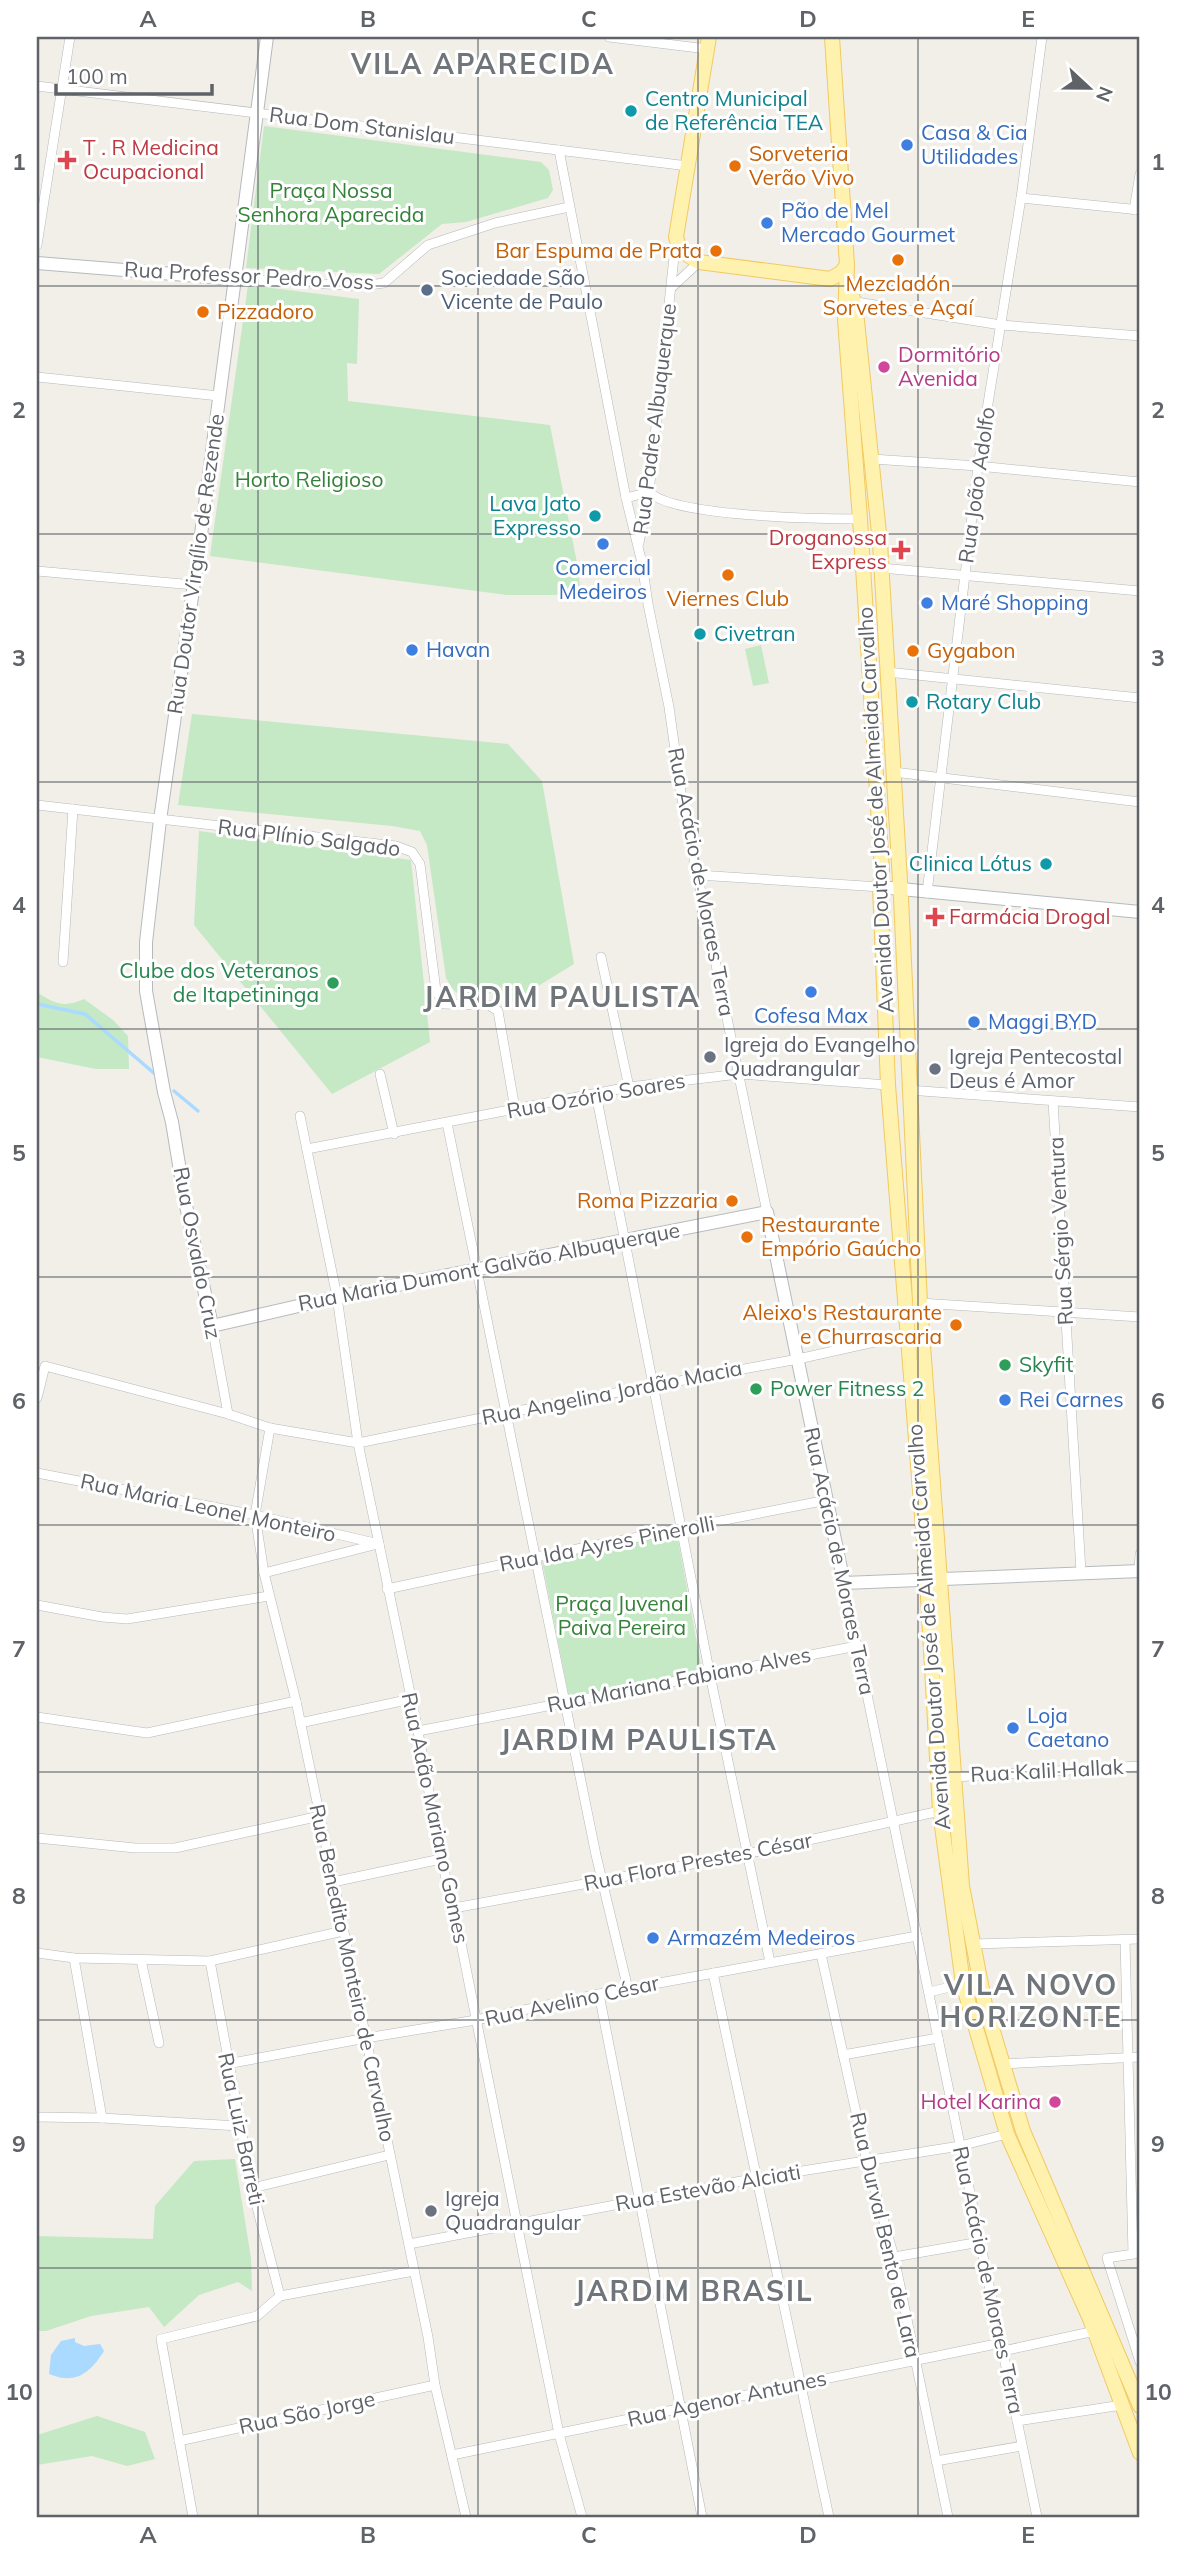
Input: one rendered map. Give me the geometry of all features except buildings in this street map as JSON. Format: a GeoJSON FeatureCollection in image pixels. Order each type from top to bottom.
{"type":"FeatureCollection","features":[{"type":"Feature","properties":{"kind":"main road","name":"Avenida Doutor José de Almeida Carvalho"},"geometry":{"type":"LineString","coordinates":[[832,37],[850,301],[882,871],[880,887],[888,1085],[906,1335],[954,1777],[962,1886],[985,2005],[1023,2131],[1132,2376],[1140,2406]]}},
{"type":"Feature","properties":{"kind":"main road","name":"Rua Padre Albuquerque"},"geometry":{"type":"LineString","coordinates":[[676,237],[708,43]]}},
{"type":"Feature","properties":{"kind":"main road"},"geometry":{"type":"LineString","coordinates":[[676,237],[682,250],[699,262],[830,279],[846,285]]}},
{"type":"Feature","properties":{"kind":"main road","name":"Avenida Doutor José de Almeida Carvalho"},"geometry":{"type":"LineString","coordinates":[[847,265],[846,285],[872,459],[881,568],[894,772],[920,1303],[933,1578],[940,1811],[963,1984],[1007,2134],[1095,2331],[1140,2453]]}},
{"type":"Feature","properties":{"kind":"main road"},"geometry":{"type":"LineString","coordinates":[[830,279],[841,273],[847,265]]}},
{"type":"Feature","properties":{"kind":"street"},"geometry":{"type":"LineString","coordinates":[[37,246],[70,37]]}},
{"type":"Feature","properties":{"kind":"street","name":"Rua Doutor Virgílio de Rezende"},"geometry":{"type":"LineString","coordinates":[[164,1092],[146,979],[146,942],[160,820],[267,37]]}},
{"type":"Feature","properties":{"kind":"street"},"geometry":{"type":"LineString","coordinates":[[609,37],[708,43]]}},
{"type":"Feature","properties":{"kind":"street","name":"Rua João Adolfo"},"geometry":{"type":"LineString","coordinates":[[927,893],[978,466],[1021,198],[1042,37]]}},
{"type":"Feature","properties":{"kind":"street","name":"Rua Dom Stanislau"},"geometry":{"type":"LineString","coordinates":[[37,86],[688,166]]}},
{"type":"Feature","properties":{"kind":"street","name":"Rua Acácio de Moraes Terra"},"geometry":{"type":"LineString","coordinates":[[559,150],[626,498],[664,676],[682,800],[1037,2517]]}},
{"type":"Feature","properties":{"kind":"street"},"geometry":{"type":"LineString","coordinates":[[1021,198],[1137,210],[1140,174]]}},
{"type":"Feature","properties":{"kind":"street","name":"Rua Professor Pedro Voss"},"geometry":{"type":"LineString","coordinates":[[37,263],[362,286],[384,283],[428,245],[495,223],[569,206]]}},
{"type":"Feature","properties":{"kind":"street","name":"Rua Padre Albuquerque"},"geometry":{"type":"LineString","coordinates":[[638,549],[649,492],[676,237]]}},
{"type":"Feature","properties":{"kind":"street","name":"Rua Padre Albuquerque"},"geometry":{"type":"LineString","coordinates":[[671,288],[699,262]]}},
{"type":"Feature","properties":{"kind":"street"},"geometry":{"type":"LineString","coordinates":[[850,301],[1001,325],[1140,336]]}},
{"type":"Feature","properties":{"kind":"street"},"geometry":{"type":"LineString","coordinates":[[37,377],[219,396]]}},
{"type":"Feature","properties":{"kind":"street"},"geometry":{"type":"LineString","coordinates":[[872,459],[1140,482]]}},
{"type":"Feature","properties":{"kind":"street"},"geometry":{"type":"LineString","coordinates":[[626,498],[649,492],[663,502],[710,510],[860,513]]}},
{"type":"Feature","properties":{"kind":"street"},"geometry":{"type":"LineString","coordinates":[[881,568],[1140,592]]}},
{"type":"Feature","properties":{"kind":"street"},"geometry":{"type":"LineString","coordinates":[[37,571],[194,585]]}},
{"type":"Feature","properties":{"kind":"street"},"geometry":{"type":"LineString","coordinates":[[887,672],[1140,698]]}},
{"type":"Feature","properties":{"kind":"street"},"geometry":{"type":"LineString","coordinates":[[894,772],[1140,802]]}},
{"type":"Feature","properties":{"kind":"street","name":"Rua Plínio Salgado"},"geometry":{"type":"LineString","coordinates":[[37,805],[396,846],[412,852],[421,864],[436,991],[444,1004],[489,1006],[498,1011],[515,1109]]}},
{"type":"Feature","properties":{"kind":"street"},"geometry":{"type":"LineString","coordinates":[[63,962],[73,809]]}},
{"type":"Feature","properties":{"kind":"street"},"geometry":{"type":"LineString","coordinates":[[698,875],[880,887],[1140,912]]}},
{"type":"Feature","properties":{"kind":"street"},"geometry":{"type":"LineString","coordinates":[[601,957],[629,1087]]}},
{"type":"Feature","properties":{"kind":"street"},"geometry":{"type":"LineString","coordinates":[[380,1073],[394,1134]]}},
{"type":"Feature","properties":{"kind":"street","name":"Rua Ozório Soares"},"geometry":{"type":"LineString","coordinates":[[307,1149],[629,1087],[739,1074],[888,1085]]}},
{"type":"Feature","properties":{"kind":"street"},"geometry":{"type":"LineString","coordinates":[[908,1090],[1140,1107]]}},
{"type":"Feature","properties":{"kind":"street","name":"Rua Osvaldo Cruz"},"geometry":{"type":"LineString","coordinates":[[164,1092],[228,1414]]}},
{"type":"Feature","properties":{"kind":"street"},"geometry":{"type":"LineString","coordinates":[[596,1094],[710,1675],[770,1962]]}},
{"type":"Feature","properties":{"kind":"street","name":"Rua Sérgio Ventura"},"geometry":{"type":"LineString","coordinates":[[1053,1101],[1081,1572]]}},
{"type":"Feature","properties":{"kind":"street","name":"Rua Adão Mariano Gomes"},"geometry":{"type":"LineString","coordinates":[[300,1116],[337,1297],[358,1443],[418,1731],[441,1859],[454,1908],[559,2434],[582,2517]]}},
{"type":"Feature","properties":{"kind":"street"},"geometry":{"type":"LineString","coordinates":[[447,1124],[565,1702],[628,1989]]}},
{"type":"Feature","properties":{"kind":"street","name":"Rua Maria Dumont Galvão Albuquerque"},"geometry":{"type":"LineString","coordinates":[[212,1326],[337,1297],[767,1212]]}},
{"type":"Feature","properties":{"kind":"street"},"geometry":{"type":"LineString","coordinates":[[920,1303],[1140,1317]]}},
{"type":"Feature","properties":{"kind":"street","name":"Rua Angelina Jordão Macia"},"geometry":{"type":"LineString","coordinates":[[358,1443],[798,1359],[906,1335]]}},
{"type":"Feature","properties":{"kind":"street"},"geometry":{"type":"LineString","coordinates":[[37,1398],[45,1366],[228,1414],[270,1428],[358,1443]]}},
{"type":"Feature","properties":{"kind":"street","name":"Rua Benedito Monteiro de Carvalho"},"geometry":{"type":"LineString","coordinates":[[270,1428],[255,1515],[264,1573],[296,1701],[428,2337],[435,2385],[466,2517]]}},
{"type":"Feature","properties":{"kind":"street","name":"Rua Maria Leonel Monteiro"},"geometry":{"type":"LineString","coordinates":[[37,1473],[255,1515],[379,1544]]}},
{"type":"Feature","properties":{"kind":"street","name":"Rua Ida Ayres Pinerolli"},"geometry":{"type":"LineString","coordinates":[[387,1589],[827,1500]]}},
{"type":"Feature","properties":{"kind":"street"},"geometry":{"type":"LineString","coordinates":[[343,1536],[344,1552]]}},
{"type":"Feature","properties":{"kind":"street"},"geometry":{"type":"LineString","coordinates":[[264,1573],[379,1544]]}},
{"type":"Feature","properties":{"kind":"street"},"geometry":{"type":"LineString","coordinates":[[844,1583],[1139,1571],[1140,1554]]}},
{"type":"Feature","properties":{"kind":"street"},"geometry":{"type":"LineString","coordinates":[[37,1605],[127,1619],[269,1596]]}},
{"type":"Feature","properties":{"kind":"street","name":"Rua Mariana Fabiano Alves"},"geometry":{"type":"LineString","coordinates":[[418,1731],[857,1646]]}},
{"type":"Feature","properties":{"kind":"street"},"geometry":{"type":"LineString","coordinates":[[300,1724],[411,1699]]}},
{"type":"Feature","properties":{"kind":"street"},"geometry":{"type":"LineString","coordinates":[[37,1717],[148,1733],[296,1701]]}},
{"type":"Feature","properties":{"kind":"street","name":"Rua Kalil Hallak"},"geometry":{"type":"LineString","coordinates":[[954,1777],[1140,1766]]}},
{"type":"Feature","properties":{"kind":"street","name":"Rua Flora Prestes César"},"geometry":{"type":"LineString","coordinates":[[454,1908],[746,1853],[940,1811]]}},
{"type":"Feature","properties":{"kind":"street"},"geometry":{"type":"LineString","coordinates":[[37,1838],[135,1848],[175,1848],[320,1816]]}},
{"type":"Feature","properties":{"kind":"street"},"geometry":{"type":"LineString","coordinates":[[333,1882],[441,1859]]}},
{"type":"Feature","properties":{"kind":"street"},"geometry":{"type":"LineString","coordinates":[[37,1953],[74,1958],[209,1961],[344,1931]]}},
{"type":"Feature","properties":{"kind":"street","name":"Rua Avelino César"},"geometry":{"type":"LineString","coordinates":[[227,2064],[476,2021],[599,1994],[917,1937]]}},
{"type":"Feature","properties":{"kind":"street"},"geometry":{"type":"LineString","coordinates":[[972,1944],[1140,1939]]}},
{"type":"Feature","properties":{"kind":"street"},"geometry":{"type":"LineString","coordinates":[[1125,1940],[1137,2254],[1107,2258],[1140,2362]]}},
{"type":"Feature","properties":{"kind":"street","name":"Rua Durval Bento de Lara"},"geometry":{"type":"LineString","coordinates":[[821,1954],[867,2162],[894,2256],[948,2517]]}},
{"type":"Feature","properties":{"kind":"street"},"geometry":{"type":"LineString","coordinates":[[74,1958],[102,2118]]}},
{"type":"Feature","properties":{"kind":"street"},"geometry":{"type":"LineString","coordinates":[[141,1960],[159,2043]]}},
{"type":"Feature","properties":{"kind":"street","name":"Rua Luiz Barreti"},"geometry":{"type":"LineString","coordinates":[[209,1961],[252,2188],[280,2296]]}},
{"type":"Feature","properties":{"kind":"street"},"geometry":{"type":"LineString","coordinates":[[713,1973],[830,2517]]}},
{"type":"Feature","properties":{"kind":"street"},"geometry":{"type":"LineString","coordinates":[[929,1992],[963,1984]]}},
{"type":"Feature","properties":{"kind":"street"},"geometry":{"type":"LineString","coordinates":[[599,1994],[702,2517]]}},
{"type":"Feature","properties":{"kind":"street"},"geometry":{"type":"LineString","coordinates":[[843,2055],[938,2038]]}},
{"type":"Feature","properties":{"kind":"street"},"geometry":{"type":"LineString","coordinates":[[1002,2064],[1140,2057]]}},
{"type":"Feature","properties":{"kind":"street"},"geometry":{"type":"LineString","coordinates":[[37,2117],[239,2126]]}},
{"type":"Feature","properties":{"kind":"street","name":"Rua Estevão Alciati"},"geometry":{"type":"LineString","coordinates":[[409,2244],[757,2178],[960,2146],[1007,2134]]}},
{"type":"Feature","properties":{"kind":"street"},"geometry":{"type":"LineString","coordinates":[[252,2188],[390,2155]]}},
{"type":"Feature","properties":{"kind":"street"},"geometry":{"type":"LineString","coordinates":[[894,2256],[980,2242]]}},
{"type":"Feature","properties":{"kind":"street"},"geometry":{"type":"LineString","coordinates":[[193,2517],[162,2339],[257,2316],[280,2296],[414,2271]]}},
{"type":"Feature","properties":{"kind":"street","name":"Rua Agenor Antunes"},"geometry":{"type":"LineString","coordinates":[[452,2455],[915,2361],[1095,2331]]}},
{"type":"Feature","properties":{"kind":"street","name":"Rua São Jorge"},"geometry":{"type":"LineString","coordinates":[[179,2441],[435,2385]]}},
{"type":"Feature","properties":{"kind":"street"},"geometry":{"type":"LineString","coordinates":[[1017,2421],[1122,2405]]}},
{"type":"Feature","properties":{"kind":"street"},"geometry":{"type":"LineString","coordinates":[[936,2461],[1023,2446]]}},
{"type":"Feature","properties":{"kind":"green space","name":"Praça Nossa Senhora Aparecida"},"geometry":{"type":"Polygon","coordinates":[[[264,126],[541,162],[549,170],[553,190],[548,198],[466,222],[442,224],[379,274],[246,268],[264,126]]]}},
{"type":"Feature","properties":{"kind":"green space","name":"Horto Religioso"},"geometry":{"type":"Polygon","coordinates":[[[248,285],[359,299],[357,364],[347,363],[348,401],[550,425],[581,595],[507,595],[210,556],[248,285]]]}},
{"type":"Feature","properties":{"kind":"green space"},"geometry":{"type":"Polygon","coordinates":[[[761,645],[769,683],[753,686],[745,649],[761,645]]]}},
{"type":"Feature","properties":{"kind":"green space"},"geometry":{"type":"Polygon","coordinates":[[[192,714],[508,744],[542,781],[574,964],[509,1004],[495,992],[472,997],[461,996],[446,978],[427,845],[420,831],[178,805],[192,714]]]}},
{"type":"Feature","properties":{"kind":"green space","name":"Clube dos Veteranos de Itapetininga"},"geometry":{"type":"Polygon","coordinates":[[[199,831],[411,860],[430,1042],[332,1094],[194,925],[199,831]]]}},
{"type":"Feature","properties":{"kind":"green space"},"geometry":{"type":"Polygon","coordinates":[[[37,992],[59,1003],[84,999],[113,1020],[128,1036],[129,1069],[96,1069],[37,1057],[37,992]]]}},
{"type":"Feature","properties":{"kind":"green space","name":"Praça Juvenal Paiva Pereira"},"geometry":{"type":"Polygon","coordinates":[[[677,1534],[702,1671],[569,1697],[542,1561],[677,1534]]]}},
{"type":"Feature","properties":{"kind":"green space"},"geometry":{"type":"Polygon","coordinates":[[[235,2159],[251,2258],[252,2291],[238,2282],[199,2295],[164,2327],[149,2307],[91,2316],[46,2331],[37,2331],[37,2236],[153,2239],[155,2206],[194,2161],[235,2159]]]}},
{"type":"Feature","properties":{"kind":"green space"},"geometry":{"type":"Polygon","coordinates":[[[97,2416],[145,2432],[155,2459],[127,2466],[92,2456],[37,2465],[37,2435],[97,2416]]]}},
{"type":"Feature","properties":{"kind":"water"},"geometry":{"type":"Polygon","coordinates":[[[75,2338],[75,2342],[84,2346],[100,2344],[104,2351],[88,2371],[81,2375],[67,2378],[49,2374],[51,2355],[61,2341],[75,2338]]]}},
{"type":"Feature","properties":{"kind":"waterway"},"geometry":{"type":"LineString","coordinates":[[37,1004],[85,1014],[155,1074]]}},
{"type":"Feature","properties":{"kind":"waterway"},"geometry":{"type":"LineString","coordinates":[[174,1091],[198,1111]]}},
{"type":"Feature","properties":{"kind":"place","name":"Centro Municipal de Referência TEA"},"geometry":{"type":"Point","coordinates":[631,111]}},
{"type":"Feature","properties":{"kind":"place","name":"Casa & Cia Utilidades"},"geometry":{"type":"Point","coordinates":[907,145]}},
{"type":"Feature","properties":{"kind":"place","name":"T . R Medicina Ocupacional"},"geometry":{"type":"Point","coordinates":[67,160]}},
{"type":"Feature","properties":{"kind":"place","name":"Sorveteria Verão Vivo"},"geometry":{"type":"Point","coordinates":[735,166]}},
{"type":"Feature","properties":{"kind":"place","name":"Pão de Mel Mercado Gourmet"},"geometry":{"type":"Point","coordinates":[767,223]}},
{"type":"Feature","properties":{"kind":"place","name":"Bar Espuma de Prata"},"geometry":{"type":"Point","coordinates":[716,251]}},
{"type":"Feature","properties":{"kind":"place","name":"Mezcladón Sorvetes e Açaí"},"geometry":{"type":"Point","coordinates":[898,260]}},
{"type":"Feature","properties":{"kind":"place","name":"Sociedade São Vicente de Paulo"},"geometry":{"type":"Point","coordinates":[427,290]}},
{"type":"Feature","properties":{"kind":"place","name":"Pizzadoro"},"geometry":{"type":"Point","coordinates":[203,312]}},
{"type":"Feature","properties":{"kind":"place","name":"Dormitório Avenida"},"geometry":{"type":"Point","coordinates":[884,367]}},
{"type":"Feature","properties":{"kind":"place","name":"Lava Jato Expresso"},"geometry":{"type":"Point","coordinates":[595,516]}},
{"type":"Feature","properties":{"kind":"place","name":"Comercial Medeiros"},"geometry":{"type":"Point","coordinates":[603,544]}},
{"type":"Feature","properties":{"kind":"place","name":"Droganossa Express"},"geometry":{"type":"Point","coordinates":[901,550]}},
{"type":"Feature","properties":{"kind":"place","name":"Viernes Club"},"geometry":{"type":"Point","coordinates":[728,575]}},
{"type":"Feature","properties":{"kind":"place","name":"Maré Shopping"},"geometry":{"type":"Point","coordinates":[927,603]}},
{"type":"Feature","properties":{"kind":"place","name":"Civetran"},"geometry":{"type":"Point","coordinates":[700,634]}},
{"type":"Feature","properties":{"kind":"place","name":"Havan"},"geometry":{"type":"Point","coordinates":[412,650]}},
{"type":"Feature","properties":{"kind":"place","name":"Gygabon"},"geometry":{"type":"Point","coordinates":[913,651]}},
{"type":"Feature","properties":{"kind":"place","name":"Rotary Club"},"geometry":{"type":"Point","coordinates":[912,702]}},
{"type":"Feature","properties":{"kind":"place","name":"Clinica Lótus"},"geometry":{"type":"Point","coordinates":[1046,864]}},
{"type":"Feature","properties":{"kind":"place","name":"Farmácia Drogal"},"geometry":{"type":"Point","coordinates":[935,917]}},
{"type":"Feature","properties":{"kind":"place","name":"Clube dos Veteranos de Itapetininga"},"geometry":{"type":"Point","coordinates":[333,983]}},
{"type":"Feature","properties":{"kind":"place","name":"Cofesa Max"},"geometry":{"type":"Point","coordinates":[811,992]}},
{"type":"Feature","properties":{"kind":"place","name":"Maggi BYD"},"geometry":{"type":"Point","coordinates":[974,1022]}},
{"type":"Feature","properties":{"kind":"place","name":"Igreja do Evangelho Quadrangular"},"geometry":{"type":"Point","coordinates":[710,1057]}},
{"type":"Feature","properties":{"kind":"place","name":"Igreja Pentecostal Deus é Amor"},"geometry":{"type":"Point","coordinates":[935,1069]}},
{"type":"Feature","properties":{"kind":"place","name":"Roma Pizzaria"},"geometry":{"type":"Point","coordinates":[732,1201]}},
{"type":"Feature","properties":{"kind":"place","name":"Restaurante Empório Gaúcho"},"geometry":{"type":"Point","coordinates":[747,1237]}},
{"type":"Feature","properties":{"kind":"place","name":"Aleixo's Restaurante e Churrascaria"},"geometry":{"type":"Point","coordinates":[956,1325]}},
{"type":"Feature","properties":{"kind":"place","name":"Skyfit"},"geometry":{"type":"Point","coordinates":[1005,1365]}},
{"type":"Feature","properties":{"kind":"place","name":"Power Fitness 2"},"geometry":{"type":"Point","coordinates":[756,1389]}},
{"type":"Feature","properties":{"kind":"place","name":"Rei Carnes"},"geometry":{"type":"Point","coordinates":[1005,1400]}},
{"type":"Feature","properties":{"kind":"place","name":"Loja Caetano"},"geometry":{"type":"Point","coordinates":[1013,1728]}},
{"type":"Feature","properties":{"kind":"place","name":"Armazém Medeiros"},"geometry":{"type":"Point","coordinates":[653,1938]}},
{"type":"Feature","properties":{"kind":"place","name":"Hotel Karina"},"geometry":{"type":"Point","coordinates":[1055,2102]}},
{"type":"Feature","properties":{"kind":"place","name":"Igreja Quadrangular"},"geometry":{"type":"Point","coordinates":[431,2211]}},
{"type":"Feature","properties":{"kind":"district","name":"VILA APARECIDA"},"geometry":{"type":"Point","coordinates":[483,64]}},
{"type":"Feature","properties":{"kind":"district","name":"JARDIM PAULISTA"},"geometry":{"type":"Point","coordinates":[562,997]}},
{"type":"Feature","properties":{"kind":"district","name":"JARDIM PAULISTA"},"geometry":{"type":"Point","coordinates":[639,1740]}},
{"type":"Feature","properties":{"kind":"district","name":"VILA NOVO HORIZONTE"},"geometry":{"type":"Point","coordinates":[1031,2001]}},
{"type":"Feature","properties":{"kind":"district","name":"JARDIM BRASIL"},"geometry":{"type":"Point","coordinates":[694,2291]}}]}
